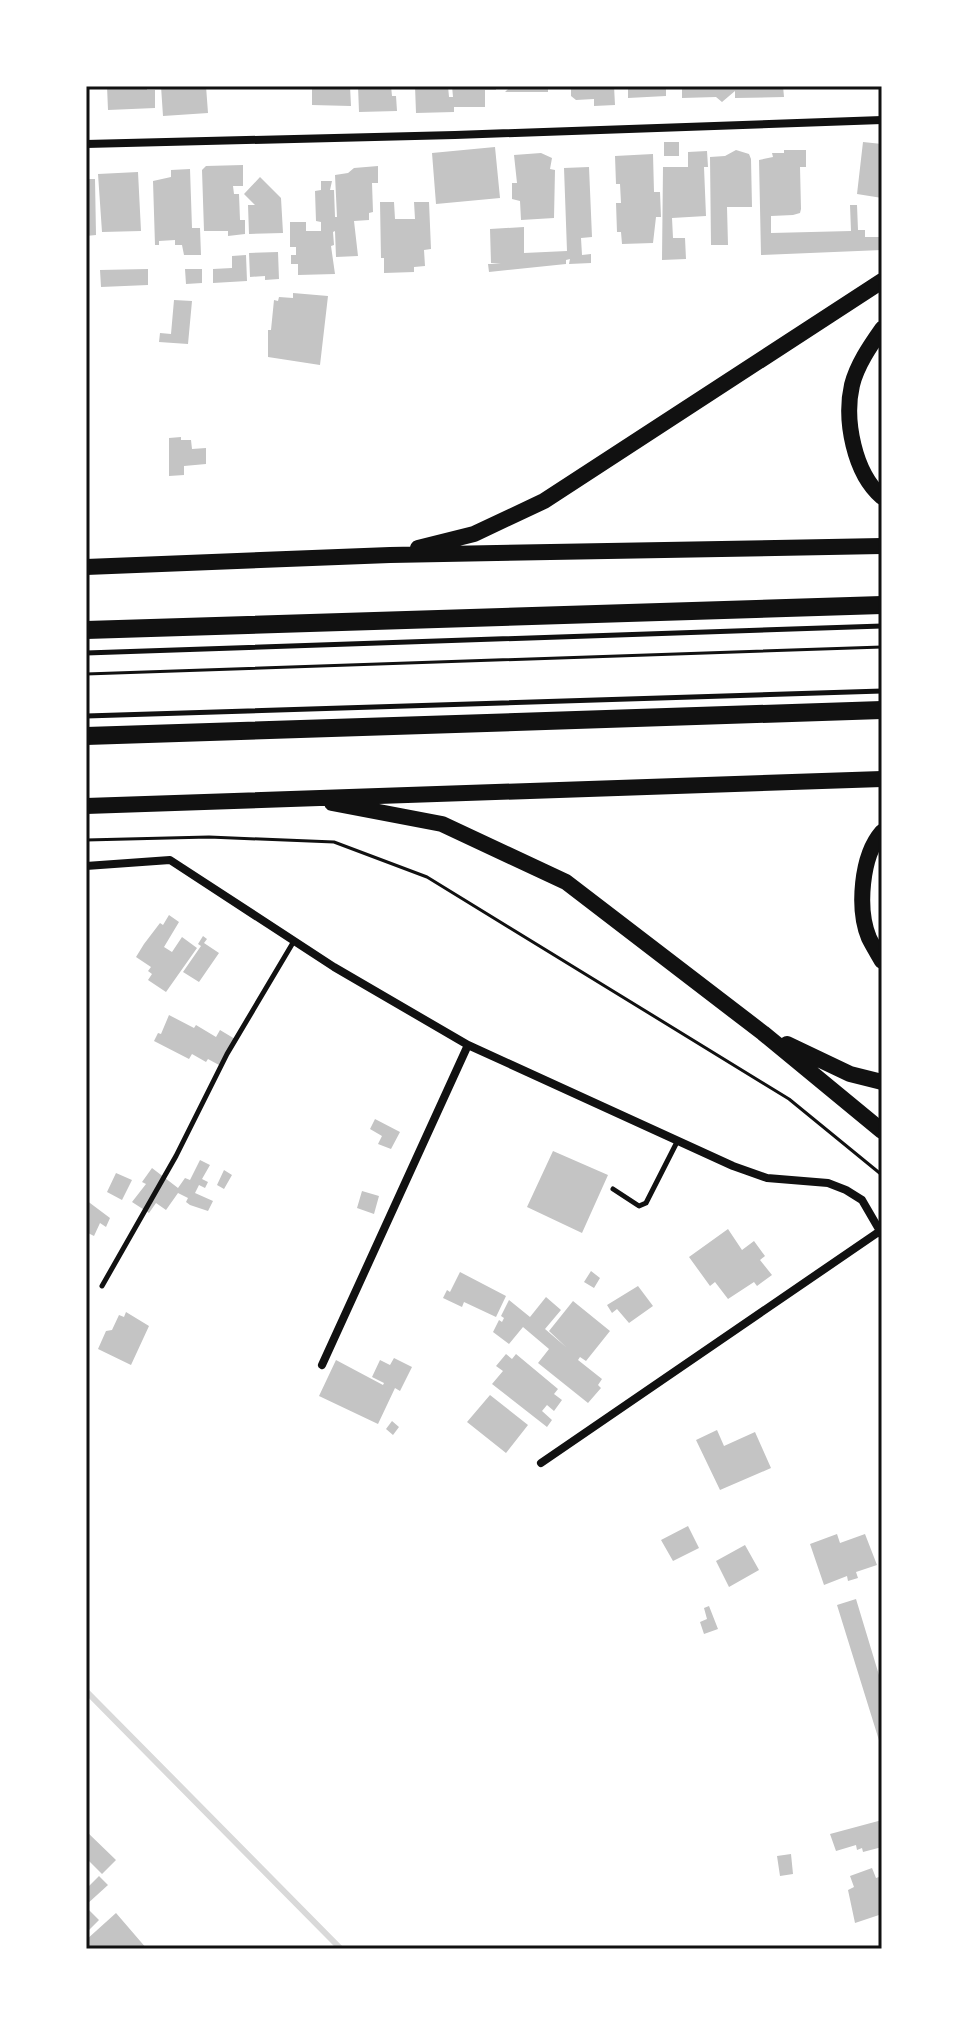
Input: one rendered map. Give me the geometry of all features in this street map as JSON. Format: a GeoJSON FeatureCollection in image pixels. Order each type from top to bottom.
{"type":"FeatureCollection","features":[{"type":"Feature","properties":{"kind":"highway"},"geometry":{"type":"LineString","coordinates":[[86,630],[882,605]]}},
{"type":"Feature","properties":{"kind":"highway"},"geometry":{"type":"LineString","coordinates":[[86,736],[882,710]]}},
{"type":"Feature","properties":{"kind":"main road"},"geometry":{"type":"LineString","coordinates":[[390,555],[474,534],[544,501],[882,281]]}},
{"type":"Feature","properties":{"kind":"main road"},"geometry":{"type":"LineString","coordinates":[[882,329],[866,353],[852,384],[850,415],[855,451],[872,488],[882,497]]}},
{"type":"Feature","properties":{"kind":"main road"},"geometry":{"type":"LineString","coordinates":[[86,567],[390,555],[882,546]]}},
{"type":"Feature","properties":{"kind":"main road"},"geometry":{"type":"LineString","coordinates":[[86,806],[882,779]]}},
{"type":"Feature","properties":{"kind":"main road"},"geometry":{"type":"LineString","coordinates":[[299,797],[442,824],[566,882],[763,1033],[882,1131]]}},
{"type":"Feature","properties":{"kind":"main road"},"geometry":{"type":"LineString","coordinates":[[882,832],[871,851],[863,908],[869,937],[882,961]]}},
{"type":"Feature","properties":{"kind":"main road"},"geometry":{"type":"LineString","coordinates":[[763,1033],[850,1074],[882,1082]]}},
{"type":"Feature","properties":{"kind":"street"},"geometry":{"type":"LineString","coordinates":[[86,144],[882,120]]}},
{"type":"Feature","properties":{"kind":"street"},"geometry":{"type":"LineString","coordinates":[[86,866],[170,860],[294,940],[468,1045],[733,1166],[767,1178],[828,1183],[862,1200],[881,1234],[541,1463]]}},
{"type":"Feature","properties":{"kind":"street"},"geometry":{"type":"LineString","coordinates":[[322,1365],[468,1045]]}},
{"type":"Feature","properties":{"kind":"lane"},"geometry":{"type":"LineString","coordinates":[[86,653],[882,626]]}},
{"type":"Feature","properties":{"kind":"lane"},"geometry":{"type":"LineString","coordinates":[[86,716],[882,691]]}},
{"type":"Feature","properties":{"kind":"lane"},"geometry":{"type":"LineString","coordinates":[[102,1286],[176,1156],[227,1054],[294,940]]}},
{"type":"Feature","properties":{"kind":"lane"},"geometry":{"type":"LineString","coordinates":[[613,1189],[639,1206],[646,1203],[678,1140]]}},
{"type":"Feature","properties":{"kind":"path"},"geometry":{"type":"LineString","coordinates":[[86,674],[882,647]]}},
{"type":"Feature","properties":{"kind":"path"},"geometry":{"type":"LineString","coordinates":[[86,840],[209,837],[334,842],[427,877],[789,1099],[882,1175]]}},
{"type":"Feature","properties":{"kind":"building"},"geometry":{"type":"Polygon","coordinates":[[[107,86],[147,86],[147,90],[155,90],[155,108],[108,110],[107,86]]]}},
{"type":"Feature","properties":{"kind":"building"},"geometry":{"type":"Polygon","coordinates":[[[161,86],[206,86],[208,113],[163,116],[161,86]]]}},
{"type":"Feature","properties":{"kind":"building"},"geometry":{"type":"Polygon","coordinates":[[[312,86],[350,86],[351,106],[312,105],[312,86]]]}},
{"type":"Feature","properties":{"kind":"building"},"geometry":{"type":"Polygon","coordinates":[[[358,86],[391,86],[392,96],[396,96],[397,111],[359,112],[358,86]]]}},
{"type":"Feature","properties":{"kind":"building"},"geometry":{"type":"Polygon","coordinates":[[[415,86],[448,86],[449,97],[453,97],[452,86],[496,86],[496,90],[485,90],[485,107],[454,107],[454,112],[416,113],[415,86]]]}},
{"type":"Feature","properties":{"kind":"building"},"geometry":{"type":"Polygon","coordinates":[[[511,86],[548,86],[548,92],[505,92],[511,86]]]}},
{"type":"Feature","properties":{"kind":"building"},"geometry":{"type":"Polygon","coordinates":[[[571,86],[614,86],[615,105],[594,106],[594,99],[576,100],[571,96],[571,86]]]}},
{"type":"Feature","properties":{"kind":"building"},"geometry":{"type":"Polygon","coordinates":[[[628,86],[666,86],[666,96],[628,98],[628,86]]]}},
{"type":"Feature","properties":{"kind":"building"},"geometry":{"type":"Polygon","coordinates":[[[682,86],[783,86],[784,97],[735,98],[735,91],[722,102],[716,97],[682,98],[682,86]]]}},
{"type":"Feature","properties":{"kind":"building"},"geometry":{"type":"Polygon","coordinates":[[[664,142],[679,142],[679,156],[664,156],[664,142]]]}},
{"type":"Feature","properties":{"kind":"building"},"geometry":{"type":"Polygon","coordinates":[[[863,142],[882,144],[882,198],[857,194],[863,142]]]}},
{"type":"Feature","properties":{"kind":"building"},"geometry":{"type":"Polygon","coordinates":[[[495,147],[500,198],[436,204],[432,153],[495,147]]]}},
{"type":"Feature","properties":{"kind":"building"},"geometry":{"type":"Polygon","coordinates":[[[736,150],[749,154],[751,159],[752,207],[727,207],[728,245],[711,245],[710,157],[725,156],[736,150]]]}},
{"type":"Feature","properties":{"kind":"building"},"geometry":{"type":"Polygon","coordinates":[[[784,150],[806,150],[806,167],[800,167],[801,209],[800,213],[793,215],[771,216],[771,233],[851,231],[850,205],[857,205],[858,230],[865,230],[865,237],[882,237],[882,250],[761,255],[759,160],[773,157],[772,153],[784,153],[784,150]]]}},
{"type":"Feature","properties":{"kind":"building"},"geometry":{"type":"Polygon","coordinates":[[[707,151],[708,167],[704,167],[706,216],[672,218],[673,238],[685,238],[686,259],[662,260],[663,167],[688,167],[688,152],[707,151]]]}},
{"type":"Feature","properties":{"kind":"building"},"geometry":{"type":"Polygon","coordinates":[[[541,153],[552,158],[550,169],[555,170],[554,218],[521,220],[520,201],[512,199],[512,183],[517,183],[514,155],[541,153]]]}},
{"type":"Feature","properties":{"kind":"building"},"geometry":{"type":"Polygon","coordinates":[[[653,154],[654,192],[660,192],[661,217],[656,217],[653,243],[622,244],[621,232],[617,232],[616,203],[621,203],[620,184],[616,184],[615,156],[653,154]]]}},
{"type":"Feature","properties":{"kind":"building"},"geometry":{"type":"Polygon","coordinates":[[[243,165],[243,186],[233,186],[234,194],[239,194],[240,220],[245,220],[245,234],[228,236],[228,231],[204,231],[202,170],[206,166],[243,165]]]}},
{"type":"Feature","properties":{"kind":"building"},"geometry":{"type":"Polygon","coordinates":[[[378,166],[378,183],[372,183],[373,212],[369,213],[369,220],[354,221],[358,256],[336,257],[335,231],[334,245],[331,246],[335,274],[298,275],[298,264],[291,264],[291,255],[296,255],[296,247],[290,247],[290,222],[306,222],[306,231],[321,231],[321,222],[316,221],[315,191],[321,190],[321,181],[332,181],[330,190],[334,190],[337,217],[335,175],[348,173],[354,168],[378,166]]]}},
{"type":"Feature","properties":{"kind":"building"},"geometry":{"type":"Polygon","coordinates":[[[589,167],[592,237],[581,238],[582,255],[591,254],[591,263],[569,264],[570,259],[566,260],[566,264],[489,272],[488,264],[501,264],[491,263],[490,229],[524,227],[524,253],[567,251],[564,168],[589,167]]]}},
{"type":"Feature","properties":{"kind":"building"},"geometry":{"type":"Polygon","coordinates":[[[190,169],[192,228],[200,228],[201,255],[184,255],[182,245],[175,245],[175,240],[159,241],[159,245],[155,245],[153,181],[171,177],[171,170],[190,169]]]}},
{"type":"Feature","properties":{"kind":"building"},"geometry":{"type":"Polygon","coordinates":[[[138,172],[141,231],[102,232],[98,174],[138,172]]]}},
{"type":"Feature","properties":{"kind":"building"},"geometry":{"type":"Polygon","coordinates":[[[260,177],[281,198],[283,233],[249,234],[248,205],[255,205],[244,194],[260,177]]]}},
{"type":"Feature","properties":{"kind":"building"},"geometry":{"type":"Polygon","coordinates":[[[86,179],[95,179],[96,235],[86,236],[86,179]]]}},
{"type":"Feature","properties":{"kind":"building"},"geometry":{"type":"Polygon","coordinates":[[[380,202],[394,202],[395,219],[415,219],[414,202],[429,202],[431,249],[424,250],[425,266],[414,267],[414,272],[384,273],[380,202]]]}},
{"type":"Feature","properties":{"kind":"building"},"geometry":{"type":"Polygon","coordinates":[[[278,252],[279,279],[250,277],[249,253],[278,252]]]}},
{"type":"Feature","properties":{"kind":"building"},"geometry":{"type":"Polygon","coordinates":[[[246,255],[247,281],[213,283],[213,269],[232,268],[232,256],[246,255]]]}},
{"type":"Feature","properties":{"kind":"building"},"geometry":{"type":"Polygon","coordinates":[[[148,269],[148,285],[101,287],[100,270],[148,269]]]}},
{"type":"Feature","properties":{"kind":"building"},"geometry":{"type":"Polygon","coordinates":[[[185,269],[202,269],[202,283],[186,284],[185,269]]]}},
{"type":"Feature","properties":{"kind":"building"},"geometry":{"type":"Polygon","coordinates":[[[293,293],[328,296],[320,365],[268,357],[268,330],[271,330],[274,300],[278,301],[279,297],[293,298],[293,293]]]}},
{"type":"Feature","properties":{"kind":"building"},"geometry":{"type":"Polygon","coordinates":[[[174,300],[192,301],[188,344],[159,342],[160,333],[171,334],[174,300]]]}},
{"type":"Feature","properties":{"kind":"building"},"geometry":{"type":"Polygon","coordinates":[[[181,437],[181,440],[191,440],[192,449],[206,448],[206,464],[184,466],[184,475],[169,476],[169,438],[181,437]]]}},
{"type":"Feature","properties":{"kind":"building"},"geometry":{"type":"Polygon","coordinates":[[[169,915],[179,922],[164,947],[172,952],[182,937],[197,948],[166,992],[148,980],[152,974],[148,971],[151,967],[136,957],[169,915]]]}},
{"type":"Feature","properties":{"kind":"building"},"geometry":{"type":"Polygon","coordinates":[[[203,936],[207,939],[204,943],[219,953],[199,982],[183,972],[201,946],[198,944],[203,936]]]}},
{"type":"Feature","properties":{"kind":"building"},"geometry":{"type":"Polygon","coordinates":[[[169,1015],[216,1037],[220,1030],[235,1039],[219,1065],[192,1054],[189,1059],[154,1041],[158,1033],[161,1034],[169,1015]]]}},
{"type":"Feature","properties":{"kind":"building"},"geometry":{"type":"Polygon","coordinates":[[[375,1119],[400,1132],[391,1149],[378,1144],[382,1136],[370,1129],[375,1119]]]}},
{"type":"Feature","properties":{"kind":"building"},"geometry":{"type":"Polygon","coordinates":[[[553,1151],[608,1175],[582,1233],[527,1207],[553,1151]]]}},
{"type":"Feature","properties":{"kind":"building"},"geometry":{"type":"Polygon","coordinates":[[[200,1160],[210,1165],[202,1179],[208,1182],[205,1188],[199,1185],[195,1193],[213,1201],[208,1211],[190,1205],[186,1202],[188,1198],[178,1193],[166,1210],[156,1203],[149,1213],[132,1202],[146,1184],[142,1182],[152,1168],[178,1188],[185,1178],[190,1180],[200,1160]]]}},
{"type":"Feature","properties":{"kind":"building"},"geometry":{"type":"Polygon","coordinates":[[[224,1170],[232,1175],[224,1189],[217,1185],[224,1170]]]}},
{"type":"Feature","properties":{"kind":"building"},"geometry":{"type":"Polygon","coordinates":[[[116,1173],[132,1180],[122,1200],[107,1192],[116,1173]]]}},
{"type":"Feature","properties":{"kind":"building"},"geometry":{"type":"Polygon","coordinates":[[[362,1191],[379,1196],[374,1214],[357,1208],[362,1191]]]}},
{"type":"Feature","properties":{"kind":"building"},"geometry":{"type":"Polygon","coordinates":[[[86,1200],[110,1218],[106,1227],[100,1223],[94,1236],[86,1232],[86,1200]]]}},
{"type":"Feature","properties":{"kind":"building"},"geometry":{"type":"Polygon","coordinates":[[[728,1229],[742,1250],[754,1241],[765,1256],[760,1260],[772,1275],[757,1286],[754,1282],[728,1299],[715,1282],[710,1286],[689,1257],[728,1229]]]}},
{"type":"Feature","properties":{"kind":"building"},"geometry":{"type":"Polygon","coordinates":[[[591,1271],[600,1278],[594,1288],[584,1282],[591,1271]]]}},
{"type":"Feature","properties":{"kind":"building"},"geometry":{"type":"Polygon","coordinates":[[[460,1272],[506,1296],[496,1317],[464,1302],[462,1307],[443,1298],[447,1290],[450,1292],[460,1272]]]}},
{"type":"Feature","properties":{"kind":"building"},"geometry":{"type":"Polygon","coordinates":[[[638,1286],[653,1306],[629,1323],[617,1309],[612,1313],[607,1305],[638,1286]]]}},
{"type":"Feature","properties":{"kind":"building"},"geometry":{"type":"Polygon","coordinates":[[[546,1297],[561,1310],[545,1329],[566,1347],[549,1331],[573,1301],[610,1331],[586,1361],[580,1357],[578,1360],[602,1379],[598,1385],[601,1388],[588,1403],[538,1363],[549,1349],[523,1327],[509,1344],[493,1332],[499,1320],[502,1322],[504,1318],[501,1316],[509,1300],[530,1317],[546,1297]]]}},
{"type":"Feature","properties":{"kind":"building"},"geometry":{"type":"Polygon","coordinates":[[[126,1312],[149,1326],[131,1365],[98,1349],[106,1331],[112,1330],[119,1315],[124,1317],[126,1312]]]}},
{"type":"Feature","properties":{"kind":"building"},"geometry":{"type":"Polygon","coordinates":[[[506,1354],[512,1359],[516,1354],[558,1389],[554,1394],[562,1400],[554,1411],[547,1405],[542,1411],[552,1420],[547,1427],[492,1384],[503,1371],[496,1366],[506,1354]]]}},
{"type":"Feature","properties":{"kind":"building"},"geometry":{"type":"Polygon","coordinates":[[[394,1358],[412,1367],[400,1391],[395,1388],[378,1424],[319,1396],[336,1360],[383,1385],[372,1377],[380,1360],[390,1365],[394,1358]]]}},
{"type":"Feature","properties":{"kind":"building"},"geometry":{"type":"Polygon","coordinates":[[[490,1395],[528,1425],[506,1453],[467,1422],[490,1395]]]}},
{"type":"Feature","properties":{"kind":"building"},"geometry":{"type":"Polygon","coordinates":[[[392,1421],[399,1427],[393,1435],[386,1429],[392,1421]]]}},
{"type":"Feature","properties":{"kind":"building"},"geometry":{"type":"Polygon","coordinates":[[[717,1430],[724,1446],[755,1432],[771,1468],[720,1490],[696,1440],[717,1430]]]}},
{"type":"Feature","properties":{"kind":"building"},"geometry":{"type":"Polygon","coordinates":[[[688,1526],[699,1548],[673,1561],[661,1540],[688,1526]]]}},
{"type":"Feature","properties":{"kind":"building"},"geometry":{"type":"Polygon","coordinates":[[[837,1534],[840,1543],[865,1534],[877,1565],[856,1572],[858,1578],[848,1581],[847,1576],[824,1585],[810,1544],[837,1534]]]}},
{"type":"Feature","properties":{"kind":"building"},"geometry":{"type":"Polygon","coordinates":[[[745,1545],[759,1570],[729,1587],[716,1561],[745,1545]]]}},
{"type":"Feature","properties":{"kind":"building"},"geometry":{"type":"Polygon","coordinates":[[[856,1599],[882,1685],[882,1750],[837,1605],[856,1599]]]}},
{"type":"Feature","properties":{"kind":"building"},"geometry":{"type":"Polygon","coordinates":[[[709,1606],[718,1629],[704,1634],[700,1622],[707,1619],[704,1608],[709,1606]]]}},
{"type":"Feature","properties":{"kind":"building"},"geometry":{"type":"Polygon","coordinates":[[[882,1820],[882,1847],[863,1852],[862,1848],[857,1850],[856,1845],[836,1851],[830,1834],[882,1820]]]}},
{"type":"Feature","properties":{"kind":"building"},"geometry":{"type":"Polygon","coordinates":[[[86,1831],[116,1860],[102,1874],[86,1858],[86,1831]]]}},
{"type":"Feature","properties":{"kind":"building"},"geometry":{"type":"Polygon","coordinates":[[[791,1854],[793,1874],[780,1876],[777,1856],[791,1854]]]}},
{"type":"Feature","properties":{"kind":"building"},"geometry":{"type":"Polygon","coordinates":[[[872,1868],[876,1878],[882,1876],[882,1914],[855,1923],[848,1890],[854,1887],[850,1876],[872,1868]]]}},
{"type":"Feature","properties":{"kind":"building"},"geometry":{"type":"Polygon","coordinates":[[[99,1876],[108,1885],[86,1905],[86,1889],[99,1876]]]}},
{"type":"Feature","properties":{"kind":"building"},"geometry":{"type":"Polygon","coordinates":[[[86,1907],[99,1920],[86,1933],[86,1907]]]}},
{"type":"Feature","properties":{"kind":"building"},"geometry":{"type":"Polygon","coordinates":[[[116,1913],[147,1949],[86,1949],[86,1940],[116,1913]]]}},
{"type":"Feature","properties":{"kind":"waterway"},"geometry":{"type":"LineString","coordinates":[[86,1691],[341,1949]]}}]}
